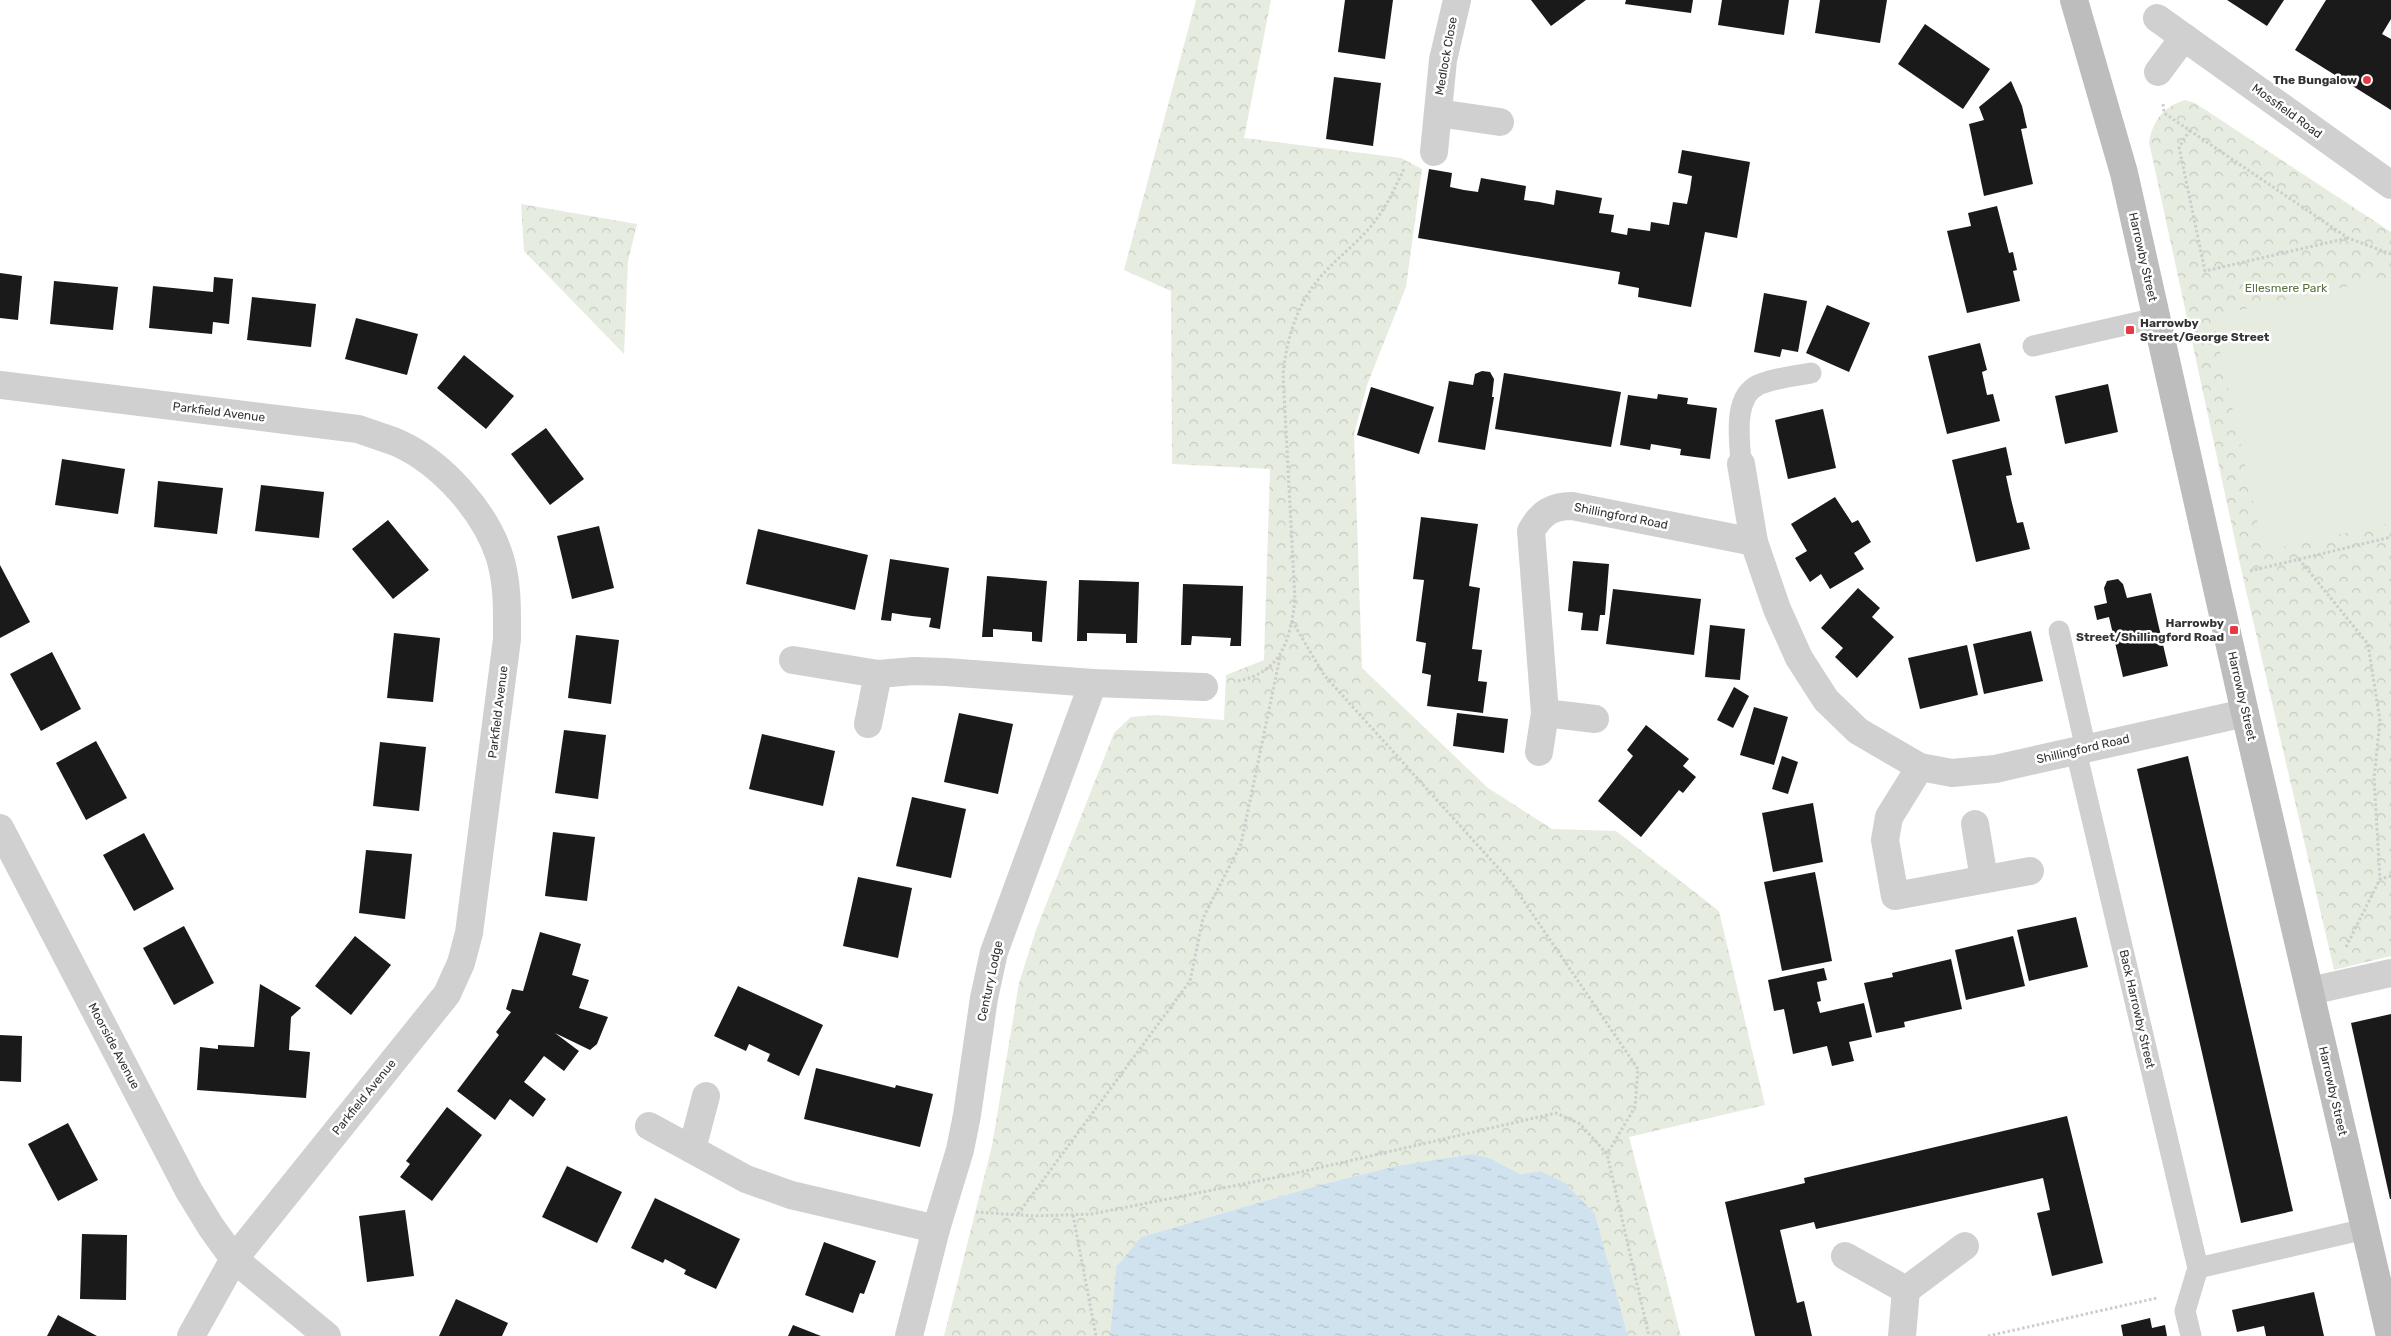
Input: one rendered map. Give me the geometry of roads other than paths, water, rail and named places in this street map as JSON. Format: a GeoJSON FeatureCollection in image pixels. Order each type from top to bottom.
{"type":"FeatureCollection","features":[{"type":"Feature","properties":{"kind":"street","name":"Medlock Close"},"geometry":{"type":"LineString","coordinates":[[1434,152],[1443,60],[1456,0]]}},
{"type":"Feature","properties":{"kind":"street","name":"Harrowby Street"},"geometry":{"type":"LineString","coordinates":[[2074,0],[2124,173],[2245,713],[2317,990],[2365,1229],[2390,1336]]}},
{"type":"Feature","properties":{"kind":"street","name":"Mossfield Road"},"geometry":{"type":"LineString","coordinates":[[2157,18],[2391,185]]}},
{"type":"Feature","properties":{"kind":"street"},"geometry":{"type":"LineString","coordinates":[[2158,72],[2184,37]]}},
{"type":"Feature","properties":{"kind":"street","name":"Medlock Close"},"geometry":{"type":"LineString","coordinates":[[1438,113],[1500,122]]}},
{"type":"Feature","properties":{"kind":"street","name":"Parkfield Avenue"},"geometry":{"type":"LineString","coordinates":[[0,385],[358,429],[399,444],[433,464],[460,490],[479,516],[500,558],[507,598],[507,638],[469,933],[461,964],[447,994],[234,1259],[191,1336]]}},
{"type":"Feature","properties":{"kind":"street","name":"Shillingford Road"},"geometry":{"type":"LineString","coordinates":[[1741,464],[1754,542],[1777,609],[1799,658],[1826,700],[1858,731],[1920,767],[1952,773],[1995,769],[2245,713]]}},
{"type":"Feature","properties":{"kind":"street","name":"Shillingford Road"},"geometry":{"type":"LineString","coordinates":[[1539,752],[1545,714],[1531,531],[1545,512],[1558,506],[1572,506],[1754,542]]}},
{"type":"Feature","properties":{"kind":"street"},"geometry":{"type":"LineString","coordinates":[[793,660],[878,674],[914,671],[946,672],[1093,683],[1204,687]]}},
{"type":"Feature","properties":{"kind":"street"},"geometry":{"type":"LineString","coordinates":[[868,724],[878,674]]}},
{"type":"Feature","properties":{"kind":"street","name":"Century Lodge"},"geometry":{"type":"LineString","coordinates":[[909,1336],[936,1229],[960,1150],[984,998],[994,952],[1093,683]]}},
{"type":"Feature","properties":{"kind":"street"},"geometry":{"type":"LineString","coordinates":[[1545,714],[1595,719]]}},
{"type":"Feature","properties":{"kind":"street"},"geometry":{"type":"LineString","coordinates":[[1920,767],[1889,817],[1885,840],[1895,896],[2030,871]]}},
{"type":"Feature","properties":{"kind":"street"},"geometry":{"type":"LineString","coordinates":[[1975,824],[1984,879]]}},
{"type":"Feature","properties":{"kind":"street","name":"Moorside Avenue"},"geometry":{"type":"LineString","coordinates":[[0,828],[10,871],[211,1227],[234,1259],[327,1336]]}},
{"type":"Feature","properties":{"kind":"street"},"geometry":{"type":"LineString","coordinates":[[2317,990],[2391,973]]}},
{"type":"Feature","properties":{"kind":"street"},"geometry":{"type":"LineString","coordinates":[[692,1149],[706,1096]]}},
{"type":"Feature","properties":{"kind":"street"},"geometry":{"type":"LineString","coordinates":[[649,1126],[746,1179],[791,1195],[936,1229]]}},
{"type":"Feature","properties":{"kind":"street"},"geometry":{"type":"LineString","coordinates":[[1902,1336],[1906,1290],[1965,1246]]}},
{"type":"Feature","properties":{"kind":"street"},"geometry":{"type":"LineString","coordinates":[[1845,1256],[1906,1290]]}},
{"type":"Feature","properties":{"kind":"lane"},"geometry":{"type":"LineString","coordinates":[[2032,346],[2156,318]]}},
{"type":"Feature","properties":{"kind":"lane"},"geometry":{"type":"LineString","coordinates":[[1741,464],[1741,411],[1748,393],[1759,385],[1811,373]]}},
{"type":"Feature","properties":{"kind":"lane","name":"Back Harrowby Street"},"geometry":{"type":"LineString","coordinates":[[2059,631],[2081,750],[2198,1268]]}},
{"type":"Feature","properties":{"kind":"lane"},"geometry":{"type":"LineString","coordinates":[[2191,1336],[2185,1311],[2198,1268],[2365,1229]]}},
{"type":"Feature","properties":{"kind":"water"},"geometry":{"type":"Polygon","coordinates":[[[1472,1154],[1490,1158],[1520,1174],[1540,1171],[1565,1183],[1595,1214],[1628,1336],[1110,1336],[1116,1267],[1141,1237],[1316,1186],[1396,1166],[1472,1154]]]}},
{"type":"Feature","properties":{"kind":"place","name":"The Bungalow"},"geometry":{"type":"Point","coordinates":[2367,80]}},
{"type":"Feature","properties":{"kind":"place","name":"Harrowby Street/George Street"},"geometry":{"type":"Point","coordinates":[2130,330]}},
{"type":"Feature","properties":{"kind":"place","name":"Harrowby Street/Shillingford Road"},"geometry":{"type":"Point","coordinates":[2234,630]}},
{"type":"Feature","properties":{"kind":"park label","name":"Ellesmere Park"},"geometry":{"type":"Point","coordinates":[2286,288]}}]}
